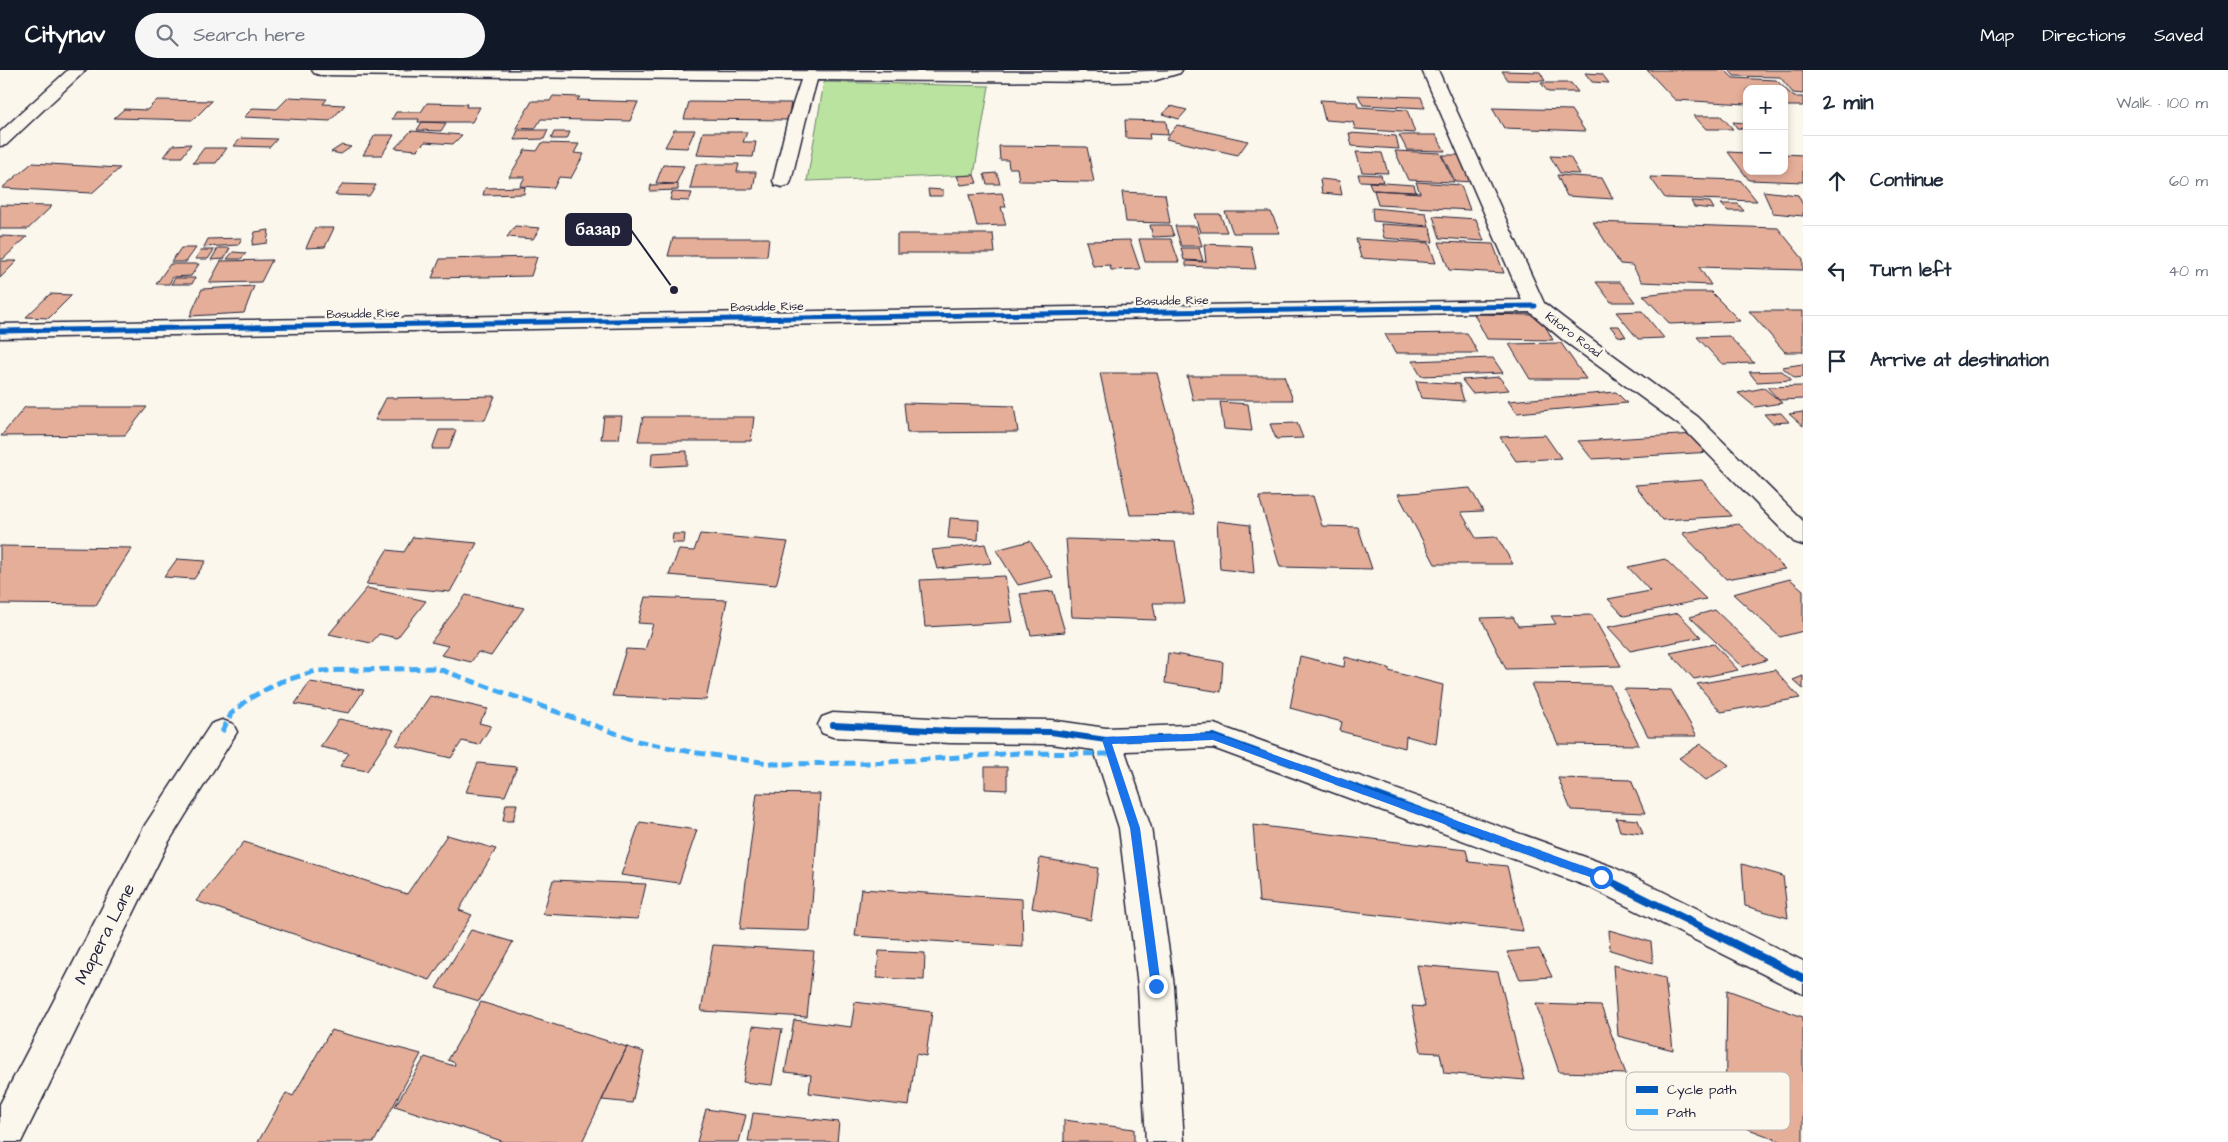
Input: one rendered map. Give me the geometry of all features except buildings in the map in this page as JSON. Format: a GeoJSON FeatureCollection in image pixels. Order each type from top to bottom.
{"type":"FeatureCollection","features":[{"type":"Feature","properties":{"kind":"street"},"geometry":{"type":"LineString","coordinates":[[0,141],[78,70]]}},
{"type":"Feature","properties":{"kind":"street"},"geometry":{"type":"LineString","coordinates":[[320,70],[811,74],[983,73],[1153,76],[1174,70]]}},
{"type":"Feature","properties":{"kind":"street","name":"Kitoro Road"},"geometry":{"type":"LineString","coordinates":[[1430,70],[1535,306],[1690,422],[1803,536]]}},
{"type":"Feature","properties":{"kind":"street"},"geometry":{"type":"LineString","coordinates":[[782,181],[797,119],[811,74]]}},
{"type":"Feature","properties":{"kind":"street","name":"Basudde Rise"},"geometry":{"type":"LineString","coordinates":[[0,331],[1535,306]]}},
{"type":"Feature","properties":{"kind":"street"},"geometry":{"type":"LineString","coordinates":[[833,725],[950,731],[1051,732],[1106,740],[1214,736],[1601,877],[1803,978]]}},
{"type":"Feature","properties":{"kind":"street","name":"Mapera Lane"},"geometry":{"type":"LineString","coordinates":[[1,1142],[156,834],[222,732]]}},
{"type":"Feature","properties":{"kind":"street"},"geometry":{"type":"LineString","coordinates":[[1106,740],[1135,828],[1156,986],[1165,1142]]}},
{"type":"Feature","properties":{"kind":"green space"},"geometry":{"type":"Polygon","coordinates":[[[824,82],[989,86],[974,175],[807,181],[824,82]]]}},
{"type":"Feature","properties":{"kind":"marked path"},"geometry":{"type":"LineString","coordinates":[[222,732],[231,714],[250,698],[280,682],[316,671],[436,668],[637,741],[691,752],[775,764],[872,763],[1020,753],[1109,754]]}},
{"type":"Feature","properties":{"kind":"cycle path"},"geometry":{"type":"LineString","coordinates":[[0,331],[1535,306]]}},
{"type":"Feature","properties":{"kind":"cycle path"},"geometry":{"type":"LineString","coordinates":[[833,725],[950,731],[1051,732],[1106,740],[1214,736],[1601,877],[1803,978]]}},
{"type":"Feature","properties":{"kind":"place","name":"базар"},"geometry":{"type":"Point","coordinates":[674,290]}},
{"type":"Feature","properties":{"kind":"route"},"geometry":{"type":"LineString","coordinates":[[1156,986],[1135,828],[1106,740],[1214,736],[1294,767],[1601,877]]}}]}
